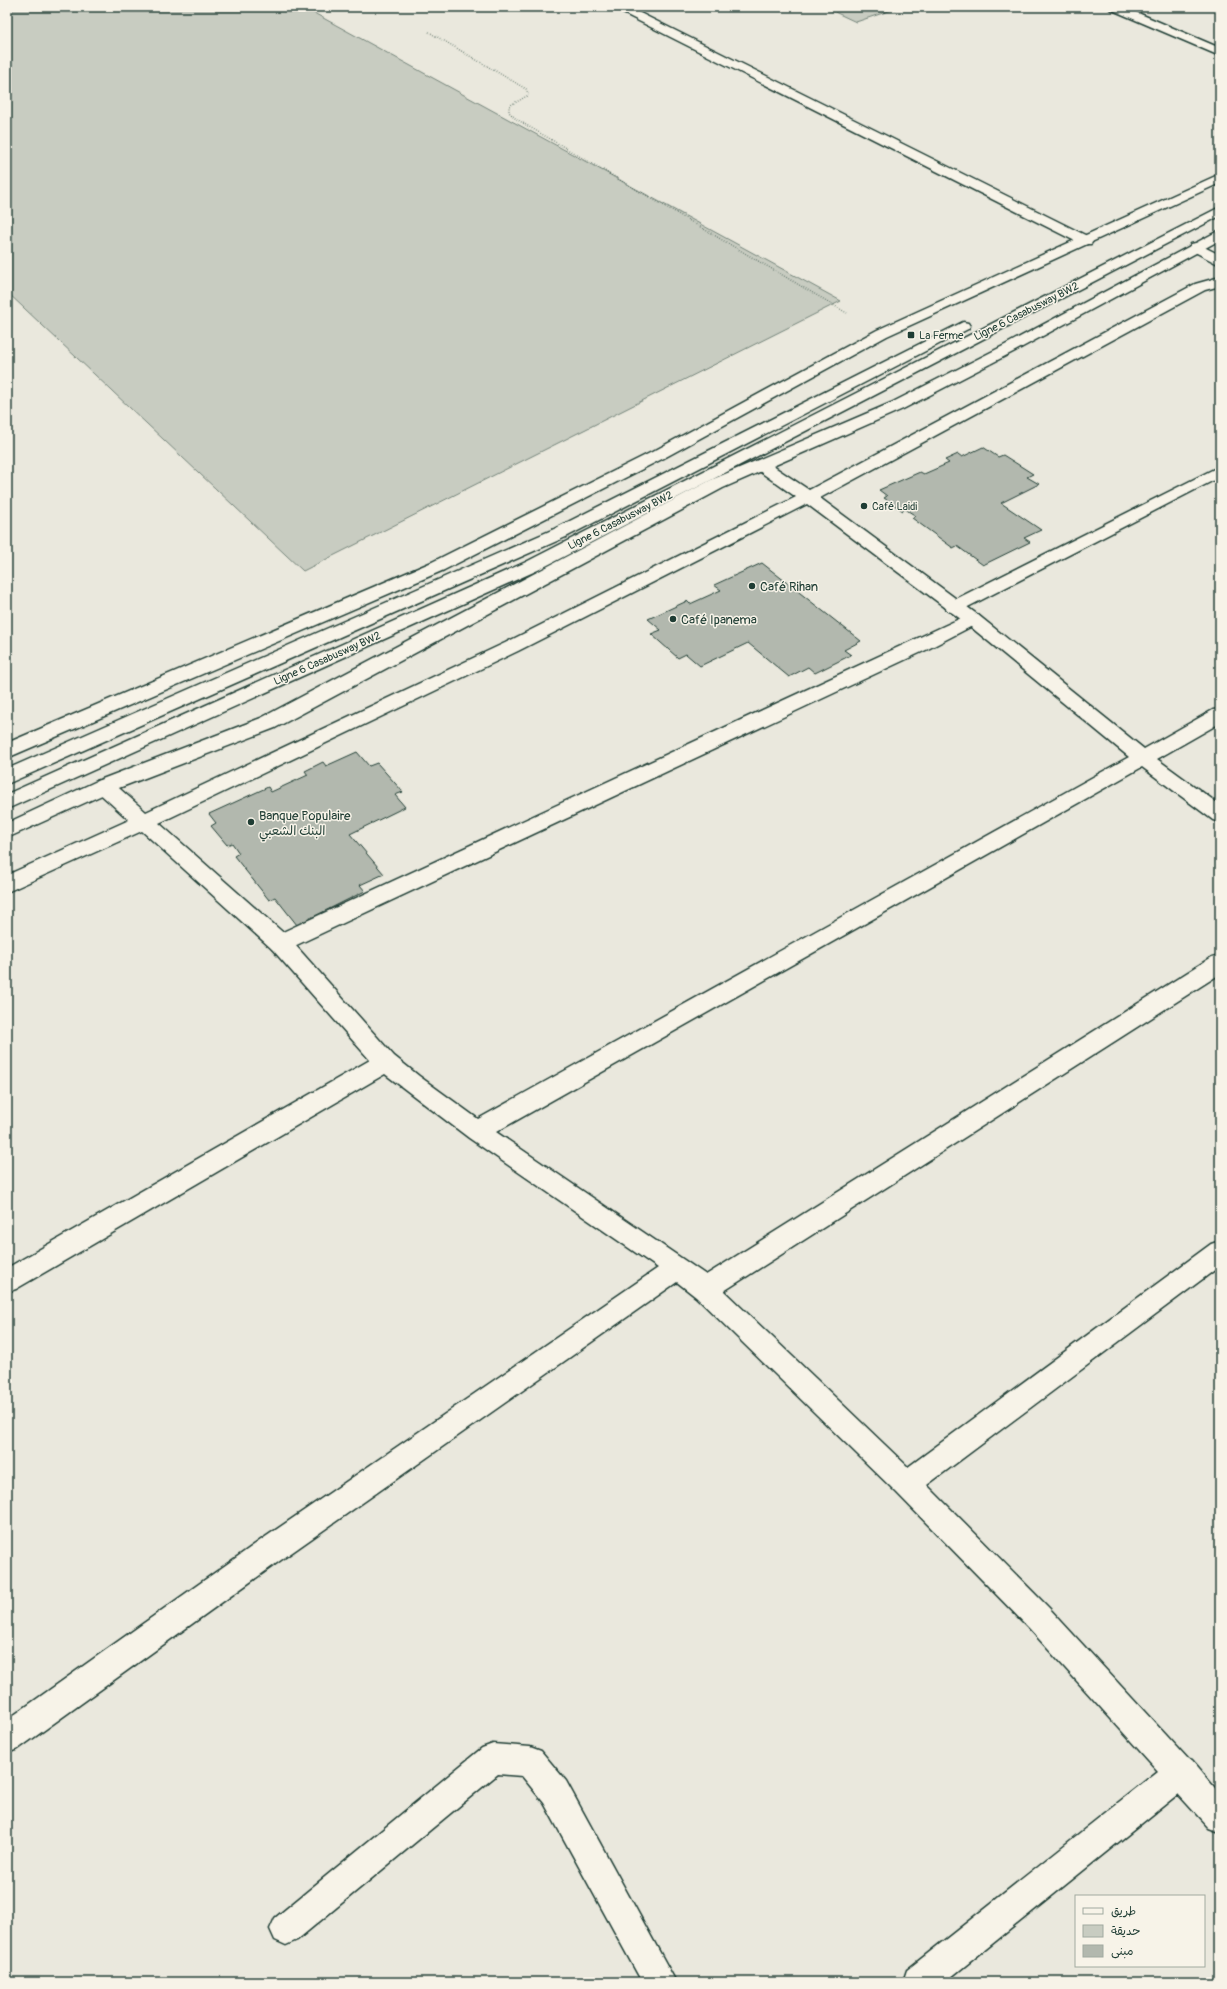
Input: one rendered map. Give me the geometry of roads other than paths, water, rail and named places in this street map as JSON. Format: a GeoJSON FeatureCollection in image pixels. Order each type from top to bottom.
{"type":"FeatureCollection","features":[{"type":"Feature","properties":{"kind":"street"},"geometry":{"type":"LineString","coordinates":[[619,7],[1086,241]]}},
{"type":"Feature","properties":{"kind":"street"},"geometry":{"type":"LineString","coordinates":[[1114,7],[1220,52]]}},
{"type":"Feature","properties":{"kind":"street"},"geometry":{"type":"LineString","coordinates":[[7,751],[438,566],[658,455],[882,333],[1086,241],[1220,178]]}},
{"type":"Feature","properties":{"kind":"street","name":"Ligne 6 Casabusway BW2"},"geometry":{"type":"LineString","coordinates":[[7,777],[560,533],[1220,195]]}},
{"type":"Feature","properties":{"kind":"street","name":"Ligne 6 Casabusway BW2"},"geometry":{"type":"LineString","coordinates":[[7,802],[532,566],[1220,211]]}},
{"type":"Feature","properties":{"kind":"street"},"geometry":{"type":"LineString","coordinates":[[7,831],[104,786],[268,723],[717,484],[897,406],[951,379],[1220,234]]}},
{"type":"Feature","properties":{"kind":"street"},"geometry":{"type":"LineString","coordinates":[[1196,247],[1220,261]]}},
{"type":"Feature","properties":{"kind":"street"},"geometry":{"type":"LineString","coordinates":[[7,884],[144,822],[510,648],[808,497],[1200,287],[1220,282]]}},
{"type":"Feature","properties":{"kind":"street"},"geometry":{"type":"LineString","coordinates":[[761,465],[808,497],[972,619],[1144,759],[1220,815]]}},
{"type":"Feature","properties":{"kind":"street"},"geometry":{"type":"LineString","coordinates":[[954,607],[1220,471]]}},
{"type":"Feature","properties":{"kind":"street"},"geometry":{"type":"LineString","coordinates":[[280,943],[913,650],[972,619]]}},
{"type":"Feature","properties":{"kind":"street"},"geometry":{"type":"LineString","coordinates":[[476,1131],[1144,759],[1220,715]]}},
{"type":"Feature","properties":{"kind":"street"},"geometry":{"type":"LineString","coordinates":[[104,786],[280,943],[386,1062],[411,1083],[476,1131],[678,1268],[705,1289],[907,1484],[1039,1618],[1220,1816]]}},
{"type":"Feature","properties":{"kind":"street"},"geometry":{"type":"LineString","coordinates":[[705,1289],[1220,963]]}},
{"type":"Feature","properties":{"kind":"street"},"geometry":{"type":"LineString","coordinates":[[7,1281],[386,1062]]}},
{"type":"Feature","properties":{"kind":"street"},"geometry":{"type":"LineString","coordinates":[[907,1484],[1220,1252]]}},
{"type":"Feature","properties":{"kind":"street"},"geometry":{"type":"LineString","coordinates":[[7,1738],[271,1550],[678,1268]]}},
{"type":"Feature","properties":{"kind":"street"},"geometry":{"type":"LineString","coordinates":[[286,1929],[493,1759],[530,1762],[555,1792],[660,1982]]}},
{"type":"Feature","properties":{"kind":"street"},"geometry":{"type":"LineString","coordinates":[[919,1982],[1181,1772]]}},
{"type":"Feature","properties":{"kind":"place","name":"La Ferme"},"geometry":{"type":"Point","coordinates":[911,335]}},
{"type":"Feature","properties":{"kind":"place","name":"Café Laidi"},"geometry":{"type":"Point","coordinates":[864,506]}},
{"type":"Feature","properties":{"kind":"place","name":"Café Rihan"},"geometry":{"type":"Point","coordinates":[752,586]}},
{"type":"Feature","properties":{"kind":"place","name":"Café Ipanema"},"geometry":{"type":"Point","coordinates":[673,619]}},
{"type":"Feature","properties":{"kind":"place","name":"Banque Populaire البنك الشعبي"},"geometry":{"type":"Point","coordinates":[251,822]}}]}
